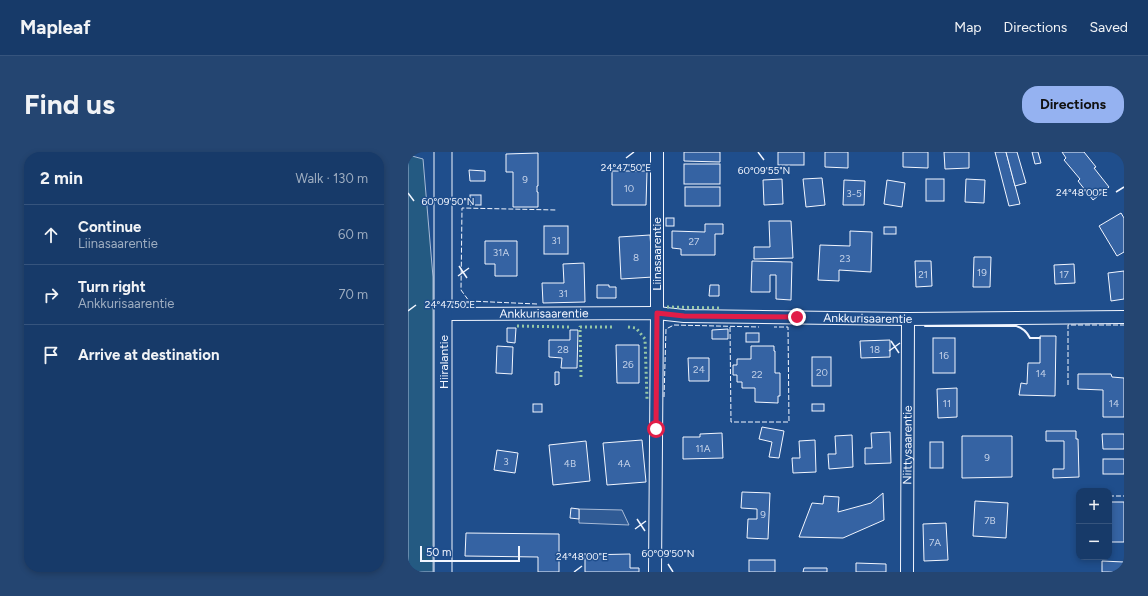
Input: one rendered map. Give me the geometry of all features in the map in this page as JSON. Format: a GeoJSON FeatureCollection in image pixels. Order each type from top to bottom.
{"type":"FeatureCollection","features":[{"type":"Feature","properties":{"kind":"street","name":"Hiiralantie"},"geometry":{"type":"LineString","coordinates":[[443,152],[444,572]]}},
{"type":"Feature","properties":{"kind":"street","name":"Liinasaarentie"},"geometry":{"type":"LineString","coordinates":[[655,572],[657,152]]}},
{"type":"Feature","properties":{"kind":"street","name":"Ankkurisaarentie"},"geometry":{"type":"LineString","coordinates":[[444,314],[657,313],[684,316],[908,319],[1124,317]]}},
{"type":"Feature","properties":{"kind":"street","name":"Niittysaarentie"},"geometry":{"type":"LineString","coordinates":[[907,572],[908,319]]}},
{"type":"Feature","properties":{"kind":"shaded area"},"geometry":{"type":"Polygon","coordinates":[[[412,156],[423,159],[433,277],[433,572],[408,572],[408,159],[412,156]]]}},
{"type":"Feature","properties":{"kind":"shaded area"},"geometry":{"type":"Polygon","coordinates":[[[579,509],[622,510],[629,525],[579,523],[579,509]]]}},
{"type":"Feature","properties":{"kind":"building"},"geometry":{"type":"Polygon","coordinates":[[[684,152],[720,152],[720,162],[684,161],[684,152]]]}},
{"type":"Feature","properties":{"kind":"building"},"geometry":{"type":"Polygon","coordinates":[[[778,152],[804,152],[804,165],[778,165],[778,152]]]}},
{"type":"Feature","properties":{"kind":"building"},"geometry":{"type":"Polygon","coordinates":[[[825,152],[848,152],[848,168],[825,167],[825,152]]]}},
{"type":"Feature","properties":{"kind":"building"},"geometry":{"type":"Polygon","coordinates":[[[903,152],[928,152],[928,168],[903,167],[903,152]]]}},
{"type":"Feature","properties":{"kind":"building"},"geometry":{"type":"Polygon","coordinates":[[[944,152],[969,152],[969,168],[945,169],[944,152]]]}},
{"type":"Feature","properties":{"kind":"building"},"geometry":{"type":"Polygon","coordinates":[[[995,152],[1006,152],[1020,204],[1009,206],[995,152]]]}},
{"type":"Feature","properties":{"kind":"building"},"geometry":{"type":"Polygon","coordinates":[[[1006,152],[1017,152],[1026,183],[1015,186],[1006,152]]]}},
{"type":"Feature","properties":{"kind":"building"},"geometry":{"type":"Polygon","coordinates":[[[1032,152],[1038,152],[1041,163],[1035,164],[1032,152]]]}},
{"type":"Feature","properties":{"kind":"building"},"geometry":{"type":"Polygon","coordinates":[[[1062,152],[1084,152],[1109,187],[1093,200],[1078,181],[1080,179],[1064,160],[1066,158],[1062,152]]]}},
{"type":"Feature","properties":{"kind":"building"},"geometry":{"type":"Polygon","coordinates":[[[538,153],[538,207],[513,207],[513,172],[506,172],[506,154],[538,153]]]}},
{"type":"Feature","properties":{"kind":"building"},"geometry":{"type":"Polygon","coordinates":[[[684,164],[720,164],[720,184],[684,184],[684,164]]]}},
{"type":"Feature","properties":{"kind":"building"},"geometry":{"type":"Polygon","coordinates":[[[469,170],[485,171],[485,181],[470,181],[469,170]]]}},
{"type":"Feature","properties":{"kind":"building"},"geometry":{"type":"Polygon","coordinates":[[[612,171],[647,171],[646,205],[612,205],[612,171]]]}},
{"type":"Feature","properties":{"kind":"building"},"geometry":{"type":"Polygon","coordinates":[[[822,178],[825,205],[806,207],[803,179],[822,178]]]}},
{"type":"Feature","properties":{"kind":"building"},"geometry":{"type":"Polygon","coordinates":[[[782,179],[783,204],[764,205],[763,180],[782,179]]]}},
{"type":"Feature","properties":{"kind":"building"},"geometry":{"type":"Polygon","coordinates":[[[926,179],[944,179],[944,201],[926,201],[926,179]]]}},
{"type":"Feature","properties":{"kind":"building"},"geometry":{"type":"Polygon","coordinates":[[[966,179],[985,180],[984,203],[965,202],[966,179]]]}},
{"type":"Feature","properties":{"kind":"building"},"geometry":{"type":"Polygon","coordinates":[[[844,180],[865,181],[864,205],[843,205],[844,180]]]}},
{"type":"Feature","properties":{"kind":"building"},"geometry":{"type":"Polygon","coordinates":[[[887,180],[905,183],[902,207],[884,204],[887,180]]]}},
{"type":"Feature","properties":{"kind":"building"},"geometry":{"type":"Polygon","coordinates":[[[685,187],[720,187],[720,206],[685,206],[685,187]]]}},
{"type":"Feature","properties":{"kind":"building"},"geometry":{"type":"Polygon","coordinates":[[[470,195],[481,195],[481,205],[470,205],[470,195]]]}},
{"type":"Feature","properties":{"kind":"building"},"geometry":{"type":"Polygon","coordinates":[[[1121,213],[1124,218],[1124,252],[1117,256],[1099,226],[1121,213]]]}},
{"type":"Feature","properties":{"kind":"building"},"geometry":{"type":"Polygon","coordinates":[[[666,218],[674,218],[674,226],[666,226],[666,218]]]}},
{"type":"Feature","properties":{"kind":"building"},"geometry":{"type":"Polygon","coordinates":[[[769,221],[791,221],[793,258],[754,259],[754,247],[770,247],[769,221]]]}},
{"type":"Feature","properties":{"kind":"building"},"geometry":{"type":"Polygon","coordinates":[[[705,224],[723,224],[723,234],[715,234],[715,255],[681,255],[681,249],[672,248],[672,231],[705,232],[705,224]]]}},
{"type":"Feature","properties":{"kind":"building"},"geometry":{"type":"Polygon","coordinates":[[[544,226],[568,226],[568,254],[544,254],[544,226]]]}},
{"type":"Feature","properties":{"kind":"building"},"geometry":{"type":"Polygon","coordinates":[[[884,227],[896,227],[896,234],[884,234],[884,227]]]}},
{"type":"Feature","properties":{"kind":"building"},"geometry":{"type":"Polygon","coordinates":[[[850,231],[872,232],[871,272],[839,270],[839,281],[818,280],[820,245],[850,246],[850,231]]]}},
{"type":"Feature","properties":{"kind":"building"},"geometry":{"type":"Polygon","coordinates":[[[650,235],[653,277],[621,279],[619,237],[650,235]]]}},
{"type":"Feature","properties":{"kind":"building"},"geometry":{"type":"Polygon","coordinates":[[[485,241],[517,241],[517,276],[495,276],[495,264],[485,264],[485,241]]]}},
{"type":"Feature","properties":{"kind":"building"},"geometry":{"type":"Polygon","coordinates":[[[974,257],[991,257],[990,287],[973,287],[974,257]]]}},
{"type":"Feature","properties":{"kind":"building"},"geometry":{"type":"Polygon","coordinates":[[[752,261],[792,262],[791,300],[776,299],[776,275],[770,275],[770,292],[751,292],[752,261]]]}},
{"type":"Feature","properties":{"kind":"building"},"geometry":{"type":"Polygon","coordinates":[[[915,261],[931,261],[932,286],[916,287],[915,261]]]}},
{"type":"Feature","properties":{"kind":"building"},"geometry":{"type":"Polygon","coordinates":[[[584,263],[585,302],[543,303],[542,283],[564,283],[563,264],[584,263]]]}},
{"type":"Feature","properties":{"kind":"building"},"geometry":{"type":"Polygon","coordinates":[[[1074,264],[1075,283],[1055,284],[1054,265],[1074,264]]]}},
{"type":"Feature","properties":{"kind":"building"},"geometry":{"type":"Polygon","coordinates":[[[1124,271],[1124,299],[1111,301],[1108,273],[1124,271]]]}},
{"type":"Feature","properties":{"kind":"building"},"geometry":{"type":"Polygon","coordinates":[[[597,285],[609,285],[609,287],[616,287],[616,298],[597,298],[597,285]]]}},
{"type":"Feature","properties":{"kind":"building"},"geometry":{"type":"Polygon","coordinates":[[[710,285],[719,285],[719,296],[709,296],[710,285]]]}},
{"type":"Feature","properties":{"kind":"building"},"geometry":{"type":"Polygon","coordinates":[[[507,328],[516,328],[515,343],[507,342],[507,328]]]}},
{"type":"Feature","properties":{"kind":"building"},"geometry":{"type":"Polygon","coordinates":[[[728,329],[728,339],[712,339],[712,330],[728,329]]]}},
{"type":"Feature","properties":{"kind":"building"},"geometry":{"type":"Polygon","coordinates":[[[570,330],[578,330],[577,368],[561,368],[562,358],[549,357],[549,340],[570,340],[570,330]]]}},
{"type":"Feature","properties":{"kind":"building"},"geometry":{"type":"Polygon","coordinates":[[[746,333],[759,333],[759,342],[746,342],[746,333]]]}},
{"type":"Feature","properties":{"kind":"building"},"geometry":{"type":"Polygon","coordinates":[[[1040,336],[1056,336],[1055,396],[1019,395],[1021,383],[1027,384],[1028,363],[1040,363],[1040,336]]]}},
{"type":"Feature","properties":{"kind":"building"},"geometry":{"type":"Polygon","coordinates":[[[933,338],[955,338],[955,373],[933,373],[933,338]]]}},
{"type":"Feature","properties":{"kind":"building"},"geometry":{"type":"Polygon","coordinates":[[[890,340],[890,357],[861,358],[860,341],[890,340]]]}},
{"type":"Feature","properties":{"kind":"building"},"geometry":{"type":"Polygon","coordinates":[[[616,345],[639,345],[639,383],[617,383],[616,345]]]}},
{"type":"Feature","properties":{"kind":"building"},"geometry":{"type":"Polygon","coordinates":[[[497,346],[513,347],[512,374],[496,373],[497,346]]]}},
{"type":"Feature","properties":{"kind":"building"},"geometry":{"type":"Polygon","coordinates":[[[751,346],[774,346],[775,373],[780,373],[780,396],[778,396],[778,403],[755,402],[755,388],[742,388],[742,382],[737,382],[737,375],[733,375],[733,365],[737,365],[737,359],[751,359],[751,346]]]}},
{"type":"Feature","properties":{"kind":"building"},"geometry":{"type":"Polygon","coordinates":[[[812,357],[831,357],[831,386],[812,386],[812,357]]]}},
{"type":"Feature","properties":{"kind":"building"},"geometry":{"type":"Polygon","coordinates":[[[688,358],[709,358],[709,381],[689,381],[688,358]]]}},
{"type":"Feature","properties":{"kind":"building"},"geometry":{"type":"Polygon","coordinates":[[[555,372],[559,372],[559,384],[555,385],[555,372]]]}},
{"type":"Feature","properties":{"kind":"building"},"geometry":{"type":"Polygon","coordinates":[[[1078,374],[1111,374],[1112,377],[1124,378],[1124,417],[1103,417],[1103,390],[1078,389],[1078,374]]]}},
{"type":"Feature","properties":{"kind":"building"},"geometry":{"type":"Polygon","coordinates":[[[957,388],[957,417],[938,418],[937,389],[957,388]]]}},
{"type":"Feature","properties":{"kind":"building"},"geometry":{"type":"Polygon","coordinates":[[[533,404],[542,404],[542,412],[533,412],[533,404]]]}},
{"type":"Feature","properties":{"kind":"building"},"geometry":{"type":"Polygon","coordinates":[[[812,404],[824,404],[824,411],[812,411],[812,404]]]}},
{"type":"Feature","properties":{"kind":"building"},"geometry":{"type":"Polygon","coordinates":[[[762,427],[784,431],[779,458],[769,457],[772,442],[759,439],[762,427]]]}},
{"type":"Feature","properties":{"kind":"building"},"geometry":{"type":"Polygon","coordinates":[[[1046,431],[1076,431],[1076,439],[1078,439],[1079,477],[1053,478],[1053,469],[1064,469],[1064,441],[1046,441],[1046,431]]]}},
{"type":"Feature","properties":{"kind":"building"},"geometry":{"type":"Polygon","coordinates":[[[890,432],[891,463],[865,464],[865,448],[872,448],[871,433],[890,432]]]}},
{"type":"Feature","properties":{"kind":"building"},"geometry":{"type":"Polygon","coordinates":[[[722,433],[723,458],[683,459],[683,437],[700,437],[700,434],[722,433]]]}},
{"type":"Feature","properties":{"kind":"building"},"geometry":{"type":"Polygon","coordinates":[[[1102,434],[1124,434],[1124,449],[1103,449],[1102,434]]]}},
{"type":"Feature","properties":{"kind":"building"},"geometry":{"type":"Polygon","coordinates":[[[852,435],[853,467],[829,469],[828,454],[836,454],[835,436],[852,435]]]}},
{"type":"Feature","properties":{"kind":"building"},"geometry":{"type":"Polygon","coordinates":[[[962,436],[1012,436],[1012,477],[962,478],[962,436]]]}},
{"type":"Feature","properties":{"kind":"building"},"geometry":{"type":"Polygon","coordinates":[[[642,440],[646,482],[607,485],[603,443],[642,440]]]}},
{"type":"Feature","properties":{"kind":"building"},"geometry":{"type":"Polygon","coordinates":[[[815,440],[816,472],[793,473],[792,458],[800,458],[799,441],[815,440]]]}},
{"type":"Feature","properties":{"kind":"building"},"geometry":{"type":"Polygon","coordinates":[[[586,441],[590,481],[553,485],[549,445],[586,441]]]}},
{"type":"Feature","properties":{"kind":"building"},"geometry":{"type":"Polygon","coordinates":[[[930,442],[943,442],[943,468],[930,468],[930,442]]]}},
{"type":"Feature","properties":{"kind":"building"},"geometry":{"type":"Polygon","coordinates":[[[497,450],[518,453],[515,473],[494,470],[497,450]]]}},
{"type":"Feature","properties":{"kind":"building"},"geometry":{"type":"Polygon","coordinates":[[[1103,459],[1124,459],[1124,474],[1103,474],[1103,459]]]}},
{"type":"Feature","properties":{"kind":"building"},"geometry":{"type":"Polygon","coordinates":[[[742,492],[770,493],[768,539],[747,538],[748,519],[757,519],[757,509],[741,508],[742,492]]]}},
{"type":"Feature","properties":{"kind":"building"},"geometry":{"type":"Polygon","coordinates":[[[883,493],[884,520],[843,538],[799,537],[812,503],[823,504],[824,496],[839,497],[838,512],[871,503],[883,493]]]}},
{"type":"Feature","properties":{"kind":"building"},"geometry":{"type":"Polygon","coordinates":[[[975,501],[1008,503],[1006,538],[973,536],[975,501]]]}},
{"type":"Feature","properties":{"kind":"building"},"geometry":{"type":"Polygon","coordinates":[[[1112,502],[1124,502],[1124,542],[1112,542],[1112,502]]]}},
{"type":"Feature","properties":{"kind":"building"},"geometry":{"type":"Polygon","coordinates":[[[571,508],[579,509],[579,519],[570,518],[571,508]]]}},
{"type":"Feature","properties":{"kind":"building"},"geometry":{"type":"Polygon","coordinates":[[[946,523],[948,560],[924,561],[923,524],[946,523]]]}},
{"type":"Feature","properties":{"kind":"building"},"geometry":{"type":"Polygon","coordinates":[[[466,533],[559,534],[559,572],[538,572],[538,557],[465,556],[466,533]]]}},
{"type":"Feature","properties":{"kind":"building"},"geometry":{"type":"Polygon","coordinates":[[[630,554],[630,568],[639,568],[639,572],[585,572],[585,555],[630,554]]]}},
{"type":"Feature","properties":{"kind":"building"},"geometry":{"type":"Polygon","coordinates":[[[749,560],[775,560],[775,572],[749,572],[749,560]]]}},
{"type":"Feature","properties":{"kind":"building"},"geometry":{"type":"Polygon","coordinates":[[[1102,561],[1124,562],[1124,572],[1102,572],[1102,561]]]}},
{"type":"Feature","properties":{"kind":"building"},"geometry":{"type":"Polygon","coordinates":[[[856,563],[886,564],[886,572],[856,572],[856,563]]]}},
{"type":"Feature","properties":{"kind":"building"},"geometry":{"type":"Polygon","coordinates":[[[804,568],[827,568],[827,572],[803,572],[804,568]]]}},
{"type":"Feature","properties":{"kind":"hedge"},"geometry":{"type":"LineString","coordinates":[[667,307],[721,308]]}},
{"type":"Feature","properties":{"kind":"hedge"},"geometry":{"type":"LineString","coordinates":[[517,326],[570,327]]}},
{"type":"Feature","properties":{"kind":"hedge"},"geometry":{"type":"LineString","coordinates":[[581,377],[580,327],[613,327]]}},
{"type":"Feature","properties":{"kind":"hedge"},"geometry":{"type":"LineString","coordinates":[[628,327],[636,328],[645,339],[647,399]]}},
{"type":"Feature","properties":{"kind":"fence"},"geometry":{"type":"LineString","coordinates":[[537,304],[469,301],[461,290],[462,208],[556,210]]}},
{"type":"Feature","properties":{"kind":"fence"},"geometry":{"type":"LineString","coordinates":[[664,397],[666,329],[674,325],[759,327]]}},
{"type":"Feature","properties":{"kind":"fence"},"geometry":{"type":"LineString","coordinates":[[1068,385],[1068,325],[1124,325]]}},
{"type":"Feature","properties":{"kind":"fence"},"geometry":{"type":"LineString","coordinates":[[730,327],[731,422],[789,422],[788,327],[774,327]]}},
{"type":"Feature","properties":{"kind":"fence"},"geometry":{"type":"LineString","coordinates":[[1112,496],[1124,496]]}},
{"type":"Feature","properties":{"kind":"wall"},"geometry":{"type":"LineString","coordinates":[[925,326],[1016,326],[1024,330],[1030,338],[1040,338]]}},
{"type":"Feature","properties":{"kind":"route"},"geometry":{"type":"LineString","coordinates":[[656,429],[657,313],[684,316],[797,317]]}}]}
